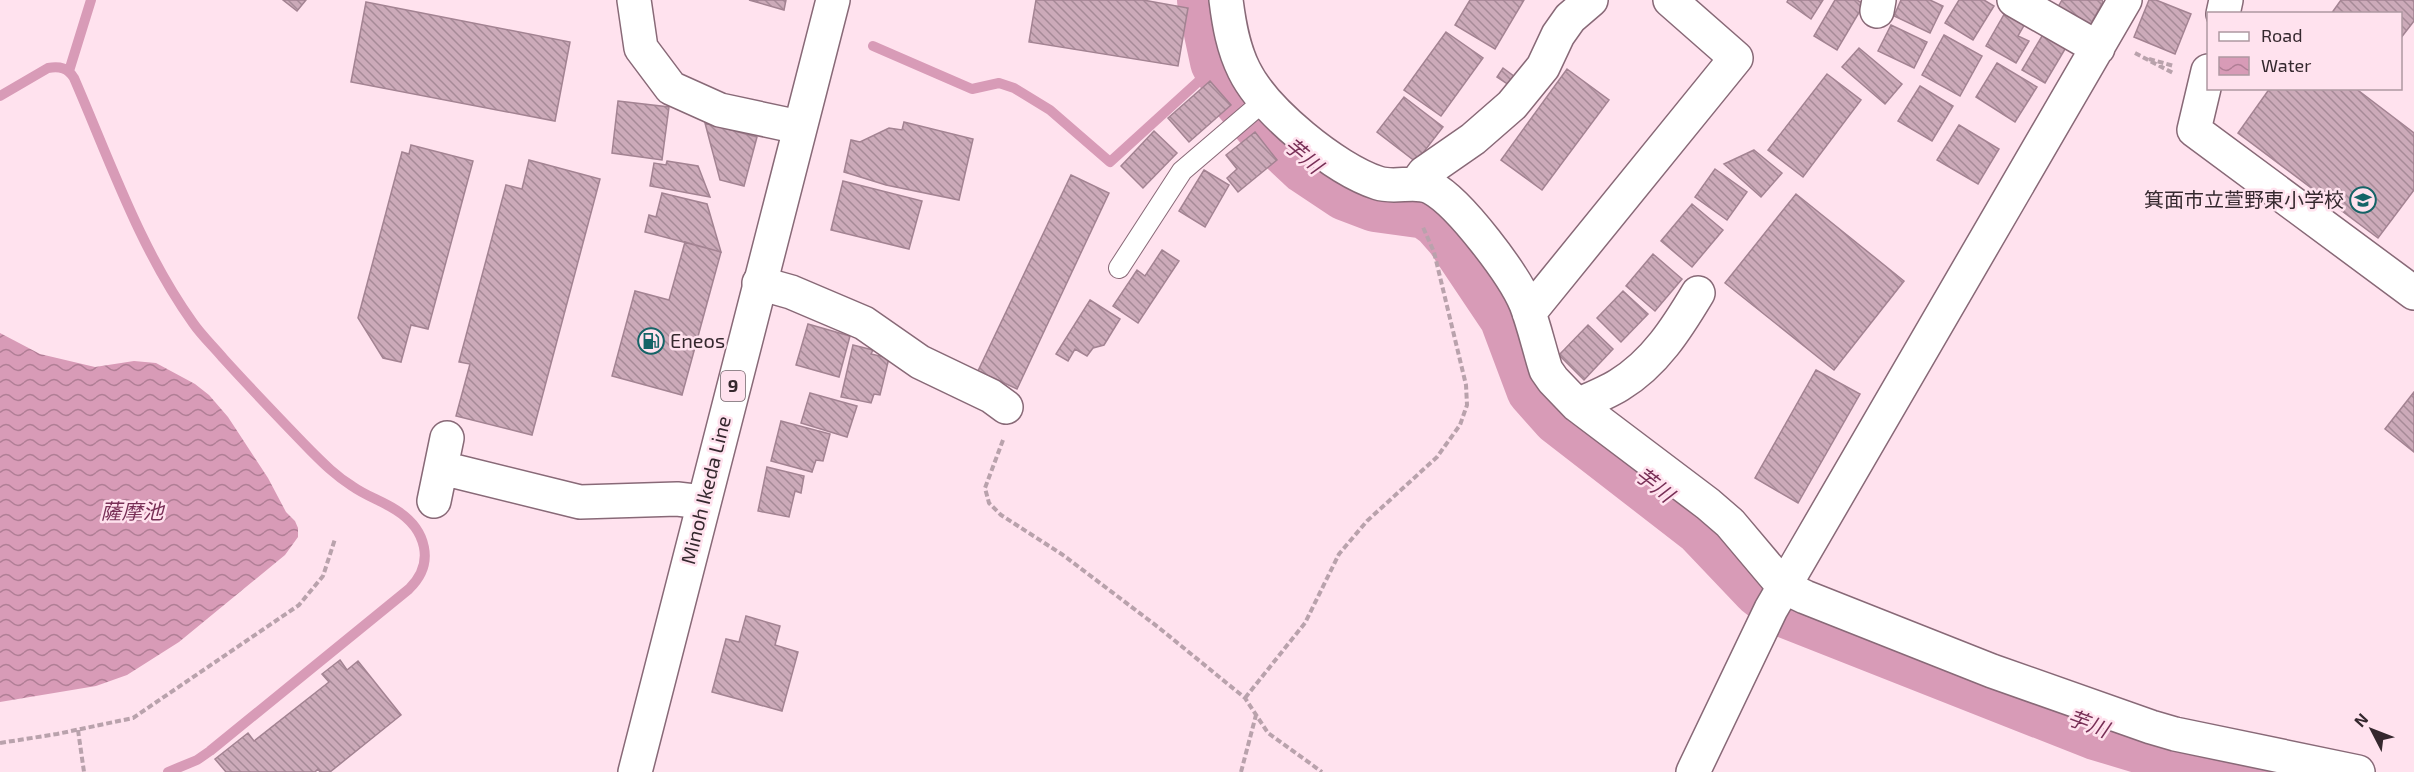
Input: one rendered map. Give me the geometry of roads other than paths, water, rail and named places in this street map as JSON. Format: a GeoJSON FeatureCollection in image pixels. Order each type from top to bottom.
{"type":"FeatureCollection","features":[{"type":"Feature","properties":{"kind":"street"},"geometry":{"type":"LineString","coordinates":[[634,0],[641,48],[671,88],[720,110],[799,127]]}},
{"type":"Feature","properties":{"kind":"street","name":"Minoh Ikeda Line"},"geometry":{"type":"LineString","coordinates":[[635,772],[833,0]]}},
{"type":"Feature","properties":{"kind":"street"},"geometry":{"type":"LineString","coordinates":[[1226,0],[1236,51],[1252,84],[1256,108],[1289,123],[1338,165],[1393,187],[1416,184],[1431,188],[1470,222],[1525,301],[1546,370],[1552,380],[1577,405],[1730,523],[1778,596]]}},
{"type":"Feature","properties":{"kind":"street"},"geometry":{"type":"LineString","coordinates":[[1416,184],[1424,173],[1473,139],[1512,105],[1543,67],[1558,35],[1570,18],[1590,0]]}},
{"type":"Feature","properties":{"kind":"street"},"geometry":{"type":"LineString","coordinates":[[1529,312],[1736,58],[1670,0]]}},
{"type":"Feature","properties":{"kind":"street"},"geometry":{"type":"LineString","coordinates":[[2014,0],[2101,43]]}},
{"type":"Feature","properties":{"kind":"street"},"geometry":{"type":"LineString","coordinates":[[1693,772],[1778,596],[2125,0]]}},
{"type":"Feature","properties":{"kind":"street"},"geometry":{"type":"LineString","coordinates":[[2189,72],[2194,130],[2414,293]]}},
{"type":"Feature","properties":{"kind":"street"},"geometry":{"type":"LineString","coordinates":[[759,283],[791,292],[864,323],[920,362],[991,396],[1006,407]]}},
{"type":"Feature","properties":{"kind":"street"},"geometry":{"type":"LineString","coordinates":[[1577,405],[1619,385],[1651,360],[1677,329],[1698,293]]}},
{"type":"Feature","properties":{"kind":"street"},"geometry":{"type":"LineString","coordinates":[[434,501],[445,453],[580,502],[676,499],[704,502]]}},
{"type":"Feature","properties":{"kind":"street"},"geometry":{"type":"LineString","coordinates":[[1778,596],[1805,597],[2122,718],[2175,734],[2358,772]]}},
{"type":"Feature","properties":{"kind":"lane"},"geometry":{"type":"LineString","coordinates":[[1119,268],[1182,171],[1256,108]]}},
{"type":"Feature","properties":{"kind":"water","name":"薩摩池"},"geometry":{"type":"Polygon","coordinates":[[[0,333],[40,354],[95,367],[134,361],[156,363],[195,384],[209,395],[228,417],[268,478],[286,512],[295,521],[298,537],[285,555],[179,642],[127,675],[96,686],[0,702],[0,333]]]}},
{"type":"Feature","properties":{"kind":"waterway"},"geometry":{"type":"LineString","coordinates":[[69,71],[91,0]]}},
{"type":"Feature","properties":{"kind":"waterway","name":"芋川"},"geometry":{"type":"LineString","coordinates":[[1208,0],[1221,61],[1238,91],[1265,124],[1308,164],[1347,190],[1376,201],[1427,208],[1441,218],[1455,234],[1510,316],[1537,388],[1561,415],[1703,525],[1761,586],[1789,608],[2096,729],[2169,751],[2271,772]]}},
{"type":"Feature","properties":{"kind":"waterway"},"geometry":{"type":"LineString","coordinates":[[873,46],[972,89],[999,83],[1014,88],[1050,110],[1110,162],[1221,61]]}},
{"type":"Feature","properties":{"kind":"waterway"},"geometry":{"type":"LineString","coordinates":[[0,96],[48,68],[63,68],[72,75],[142,235],[174,295],[196,328],[321,461],[346,482],[406,518],[420,536],[424,547],[423,568],[409,589],[210,751],[197,760],[168,772]]}},
{"type":"Feature","properties":{"kind":"place","name":"箕面市立萱野東小学校"},"geometry":{"type":"Point","coordinates":[2363,200]}},
{"type":"Feature","properties":{"kind":"place","name":"Eneos"},"geometry":{"type":"Point","coordinates":[651,341]}}]}
